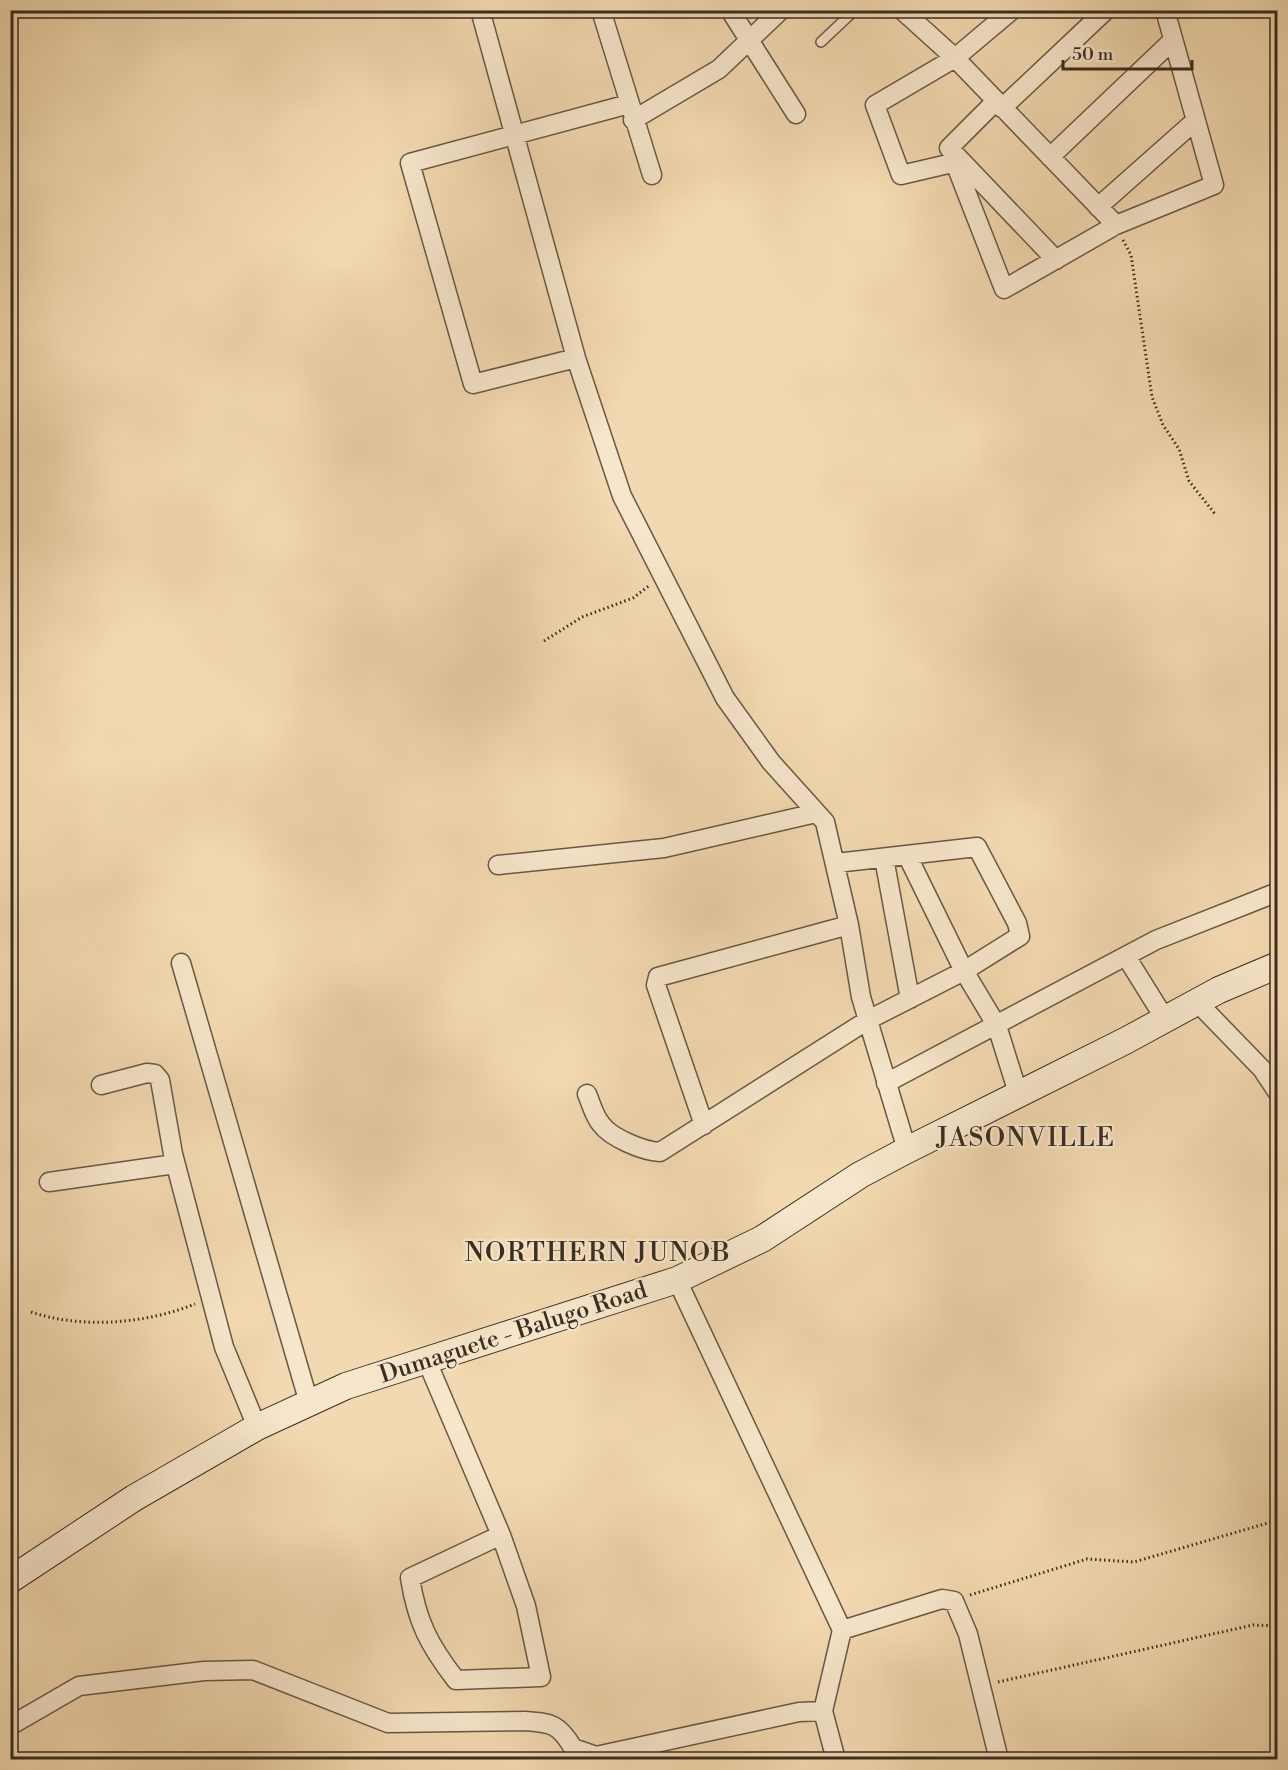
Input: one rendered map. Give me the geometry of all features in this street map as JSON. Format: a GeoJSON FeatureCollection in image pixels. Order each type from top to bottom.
{"type":"FeatureCollection","features":[{"type":"Feature","properties":{"kind":"street"},"geometry":{"type":"LineString","coordinates":[[480,10],[576,358],[621,496],[661,576],[679,604],[725,698],[771,762],[825,822],[849,925],[861,997],[907,1150]]}},
{"type":"Feature","properties":{"kind":"street"},"geometry":{"type":"LineString","coordinates":[[601,10],[652,175]]}},
{"type":"Feature","properties":{"kind":"street"},"geometry":{"type":"LineString","coordinates":[[730,10],[796,114]]}},
{"type":"Feature","properties":{"kind":"street"},"geometry":{"type":"LineString","coordinates":[[576,358],[473,384],[410,163],[514,133],[631,112],[719,69],[781,10]]}},
{"type":"Feature","properties":{"kind":"street"},"geometry":{"type":"LineString","coordinates":[[902,10],[955,58],[1116,225]]}},
{"type":"Feature","properties":{"kind":"street"},"geometry":{"type":"LineString","coordinates":[[958,162],[901,175],[875,105],[955,58],[1012,10]]}},
{"type":"Feature","properties":{"kind":"street"},"geometry":{"type":"LineString","coordinates":[[1056,260],[958,162],[949,148],[1107,10]]}},
{"type":"Feature","properties":{"kind":"street"},"geometry":{"type":"LineString","coordinates":[[958,162],[1004,289],[1116,225],[1214,185],[1165,10]]}},
{"type":"Feature","properties":{"kind":"street"},"geometry":{"type":"LineString","coordinates":[[1050,157],[1173,40]]}},
{"type":"Feature","properties":{"kind":"street"},"geometry":{"type":"LineString","coordinates":[[1098,207],[1196,121]]}},
{"type":"Feature","properties":{"kind":"street"},"geometry":{"type":"LineString","coordinates":[[498,865],[664,848],[816,813]]}},
{"type":"Feature","properties":{"kind":"street"},"geometry":{"type":"LineString","coordinates":[[587,1094],[600,1123],[609,1133],[652,1151],[660,1152],[868,1020],[963,971],[1020,936],[1017,923],[977,847],[836,863]]}},
{"type":"Feature","properties":{"kind":"street"},"geometry":{"type":"LineString","coordinates":[[907,855],[963,971],[997,1026],[1018,1093]]}},
{"type":"Feature","properties":{"kind":"street"},"geometry":{"type":"LineString","coordinates":[[884,858],[910,999]]}},
{"type":"Feature","properties":{"kind":"street"},"geometry":{"type":"LineString","coordinates":[[886,1083],[1127,958],[1156,940],[1278,892]]}},
{"type":"Feature","properties":{"kind":"street"},"geometry":{"type":"LineString","coordinates":[[704,1125],[656,986],[658,977],[849,925]]}},
{"type":"Feature","properties":{"kind":"street"},"geometry":{"type":"LineString","coordinates":[[1127,958],[1165,1019]]}},
{"type":"Feature","properties":{"kind":"street"},"geometry":{"type":"LineString","coordinates":[[181,963],[309,1403]]}},
{"type":"Feature","properties":{"kind":"street","name":"Dumaguete - Balugo Road"},"geometry":{"type":"LineString","coordinates":[[10,1580],[134,1498],[257,1427],[346,1386],[677,1280],[762,1239],[860,1175],[907,1150],[1197,1002],[1278,965]]}},
{"type":"Feature","properties":{"kind":"street"},"geometry":{"type":"LineString","coordinates":[[1197,1002],[1262,1069],[1278,1093]]}},
{"type":"Feature","properties":{"kind":"street"},"geometry":{"type":"LineString","coordinates":[[101,1084],[147,1073],[155,1074],[160,1080],[175,1164],[224,1347],[257,1427]]}},
{"type":"Feature","properties":{"kind":"street"},"geometry":{"type":"LineString","coordinates":[[49,1182],[175,1164]]}},
{"type":"Feature","properties":{"kind":"street"},"geometry":{"type":"LineString","coordinates":[[677,1280],[842,1630],[824,1711],[836,1760]]}},
{"type":"Feature","properties":{"kind":"street"},"geometry":{"type":"LineString","coordinates":[[426,1359],[501,1535],[526,1606],[541,1677],[456,1680],[439,1659],[416,1614],[410,1578],[501,1535]]}},
{"type":"Feature","properties":{"kind":"street"},"geometry":{"type":"LineString","coordinates":[[842,1630],[942,1599],[954,1601],[968,1634],[999,1760]]}},
{"type":"Feature","properties":{"kind":"street"},"geometry":{"type":"LineString","coordinates":[[10,1720],[15,1723],[79,1686],[204,1671],[253,1670],[388,1723],[525,1720],[548,1723],[562,1730],[573,1748],[596,1756],[799,1712],[824,1711]]}},
{"type":"Feature","properties":{"kind":"lane"},"geometry":{"type":"LineString","coordinates":[[821,42],[855,10]]}},
{"type":"Feature","properties":{"kind":"path"},"geometry":{"type":"LineString","coordinates":[[1116,225],[1131,255],[1152,397],[1163,425],[1179,449],[1189,481],[1215,514]]}},
{"type":"Feature","properties":{"kind":"path"},"geometry":{"type":"LineString","coordinates":[[544,641],[582,617],[633,598],[661,576]]}},
{"type":"Feature","properties":{"kind":"path"},"geometry":{"type":"LineString","coordinates":[[31,1312],[79,1322],[108,1321],[145,1318],[211,1298]]}},
{"type":"Feature","properties":{"kind":"path"},"geometry":{"type":"LineString","coordinates":[[954,1601],[1000,1584],[1047,1573],[1087,1559],[1134,1562],[1278,1520]]}},
{"type":"Feature","properties":{"kind":"path"},"geometry":{"type":"LineString","coordinates":[[981,1686],[1253,1625],[1278,1626]]}},
{"type":"Feature","properties":{"kind":"district","name":"JASONVILLE"},"geometry":{"type":"Point","coordinates":[1026,1137]}},
{"type":"Feature","properties":{"kind":"district","name":"NORTHERN JUNOB"},"geometry":{"type":"Point","coordinates":[598,1252]}}]}
